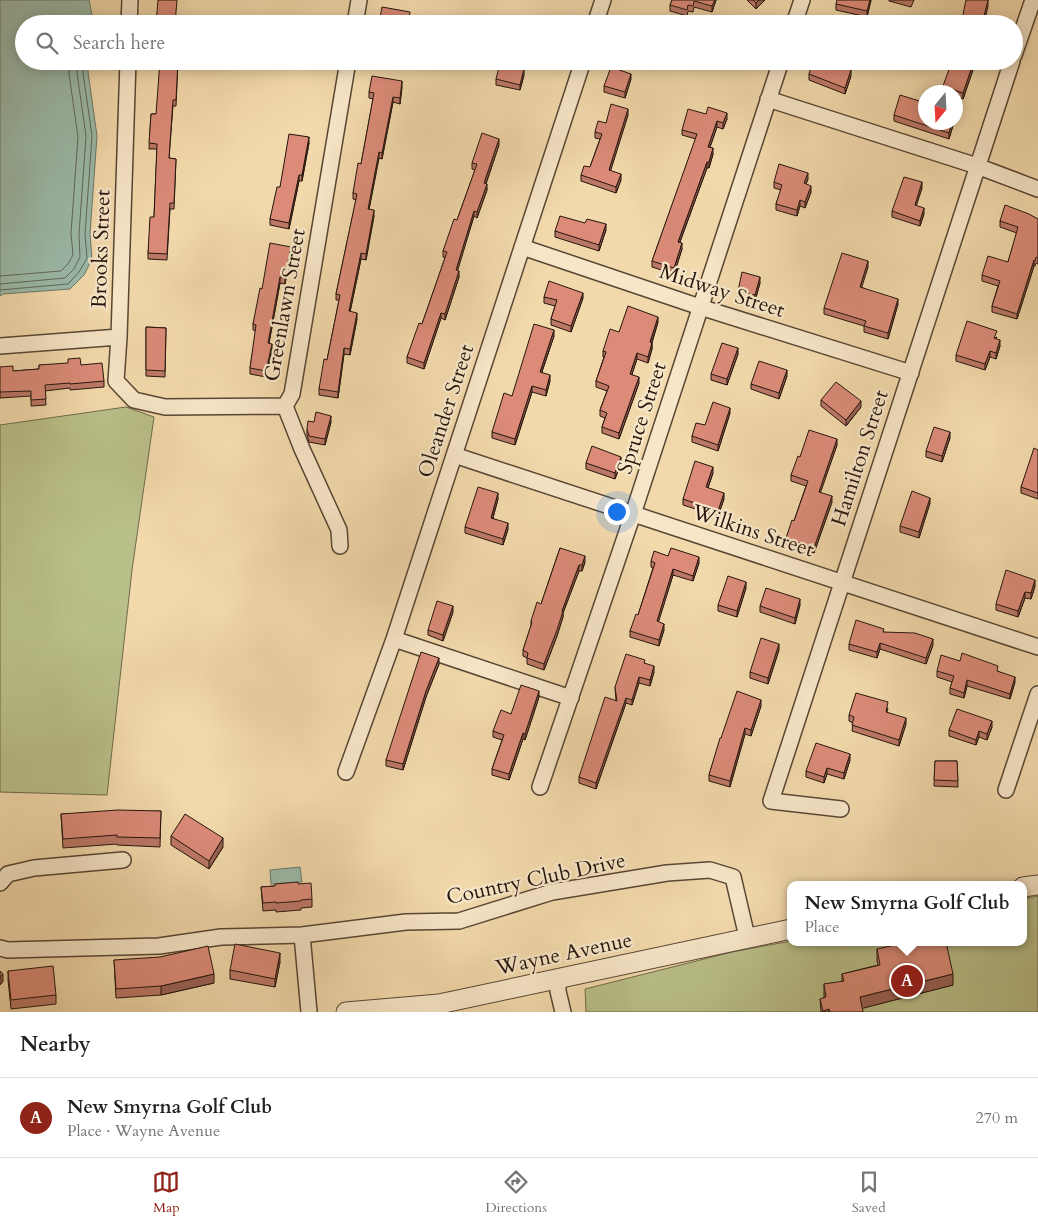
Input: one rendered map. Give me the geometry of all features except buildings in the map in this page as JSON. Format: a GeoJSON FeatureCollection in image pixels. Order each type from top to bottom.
{"type":"FeatureCollection","features":[{"type":"Feature","properties":{"kind":"street"},"geometry":{"type":"LineString","coordinates":[[129,15],[130,0]]}},
{"type":"Feature","properties":{"kind":"street"},"geometry":{"type":"LineString","coordinates":[[356,15],[359,0]]}},
{"type":"Feature","properties":{"kind":"street"},"geometry":{"type":"LineString","coordinates":[[598,15],[603,0]]}},
{"type":"Feature","properties":{"kind":"street"},"geometry":{"type":"LineString","coordinates":[[797,15],[802,0]]}},
{"type":"Feature","properties":{"kind":"street"},"geometry":{"type":"LineString","coordinates":[[1023,29],[1033,0]]}},
{"type":"Feature","properties":{"kind":"street","name":"Brooks Street"},"geometry":{"type":"LineString","coordinates":[[128,70],[116,381],[134,400],[165,407],[285,406]]}},
{"type":"Feature","properties":{"kind":"street","name":"Greenlawn Street"},"geometry":{"type":"LineString","coordinates":[[340,546],[339,530],[302,449],[285,406],[292,394],[346,70]]}},
{"type":"Feature","properties":{"kind":"street","name":"Oleander Street"},"geometry":{"type":"LineString","coordinates":[[346,772],[394,639],[580,70]]}},
{"type":"Feature","properties":{"kind":"street","name":"Spruce Street"},"geometry":{"type":"LineString","coordinates":[[540,787],[633,514],[778,70]]}},
{"type":"Feature","properties":{"kind":"street","name":"Hamilton Street"},"geometry":{"type":"LineString","coordinates":[[841,809],[771,801],[1009,70]]}},
{"type":"Feature","properties":{"kind":"street"},"geometry":{"type":"LineString","coordinates":[[768,99],[977,166],[1038,188]]}},
{"type":"Feature","properties":{"kind":"street","name":"Midway Street"},"geometry":{"type":"LineString","coordinates":[[522,247],[700,307],[911,373]]}},
{"type":"Feature","properties":{"kind":"street"},"geometry":{"type":"LineString","coordinates":[[0,346],[119,337]]}},
{"type":"Feature","properties":{"kind":"street","name":"Wilkins Street"},"geometry":{"type":"LineString","coordinates":[[454,455],[1038,647]]}},
{"type":"Feature","properties":{"kind":"street"},"geometry":{"type":"LineString","coordinates":[[394,639],[570,698]]}},
{"type":"Feature","properties":{"kind":"street"},"geometry":{"type":"LineString","coordinates":[[1006,790],[1038,694]]}},
{"type":"Feature","properties":{"kind":"street"},"geometry":{"type":"LineString","coordinates":[[0,883],[8,874],[34,868],[123,860]]}},
{"type":"Feature","properties":{"kind":"street","name":"Country Club Drive"},"geometry":{"type":"LineString","coordinates":[[302,935],[406,922],[460,921],[552,892],[667,873],[710,870],[733,877],[748,937]]}},
{"type":"Feature","properties":{"kind":"street","name":"Wayne Avenue"},"geometry":{"type":"LineString","coordinates":[[346,1012],[439,1004],[748,937],[787,931]]}},
{"type":"Feature","properties":{"kind":"street"},"geometry":{"type":"LineString","coordinates":[[0,948],[8,950],[159,946],[221,937],[302,935],[309,1012]]}},
{"type":"Feature","properties":{"kind":"street"},"geometry":{"type":"LineString","coordinates":[[558,978],[558,991],[562,1012]]}},
{"type":"Feature","properties":{"kind":"green space"},"geometry":{"type":"Polygon","coordinates":[[[126,407],[154,417],[132,570],[107,795],[0,792],[0,425],[126,407]]]}},
{"type":"Feature","properties":{"kind":"green space"},"geometry":{"type":"Polygon","coordinates":[[[1038,896],[1038,1012],[586,1012],[585,989],[732,952],[787,942],[787,946],[1027,946],[1027,898],[1038,896]]]}},
{"type":"Feature","properties":{"kind":"water"},"geometry":{"type":"Polygon","coordinates":[[[0,0],[89,0],[92,15],[15,15],[15,70],[88,70],[97,136],[90,234],[92,259],[84,275],[70,289],[3,294],[0,296],[0,0]]]}},
{"type":"Feature","properties":{"kind":"water"},"geometry":{"type":"Polygon","coordinates":[[[300,867],[302,882],[271,884],[270,870],[300,867]]]}},
{"type":"Feature","properties":{"kind":"place","name":"New Smyrna Golf Club"},"geometry":{"type":"Point","coordinates":[907,981]}}]}
